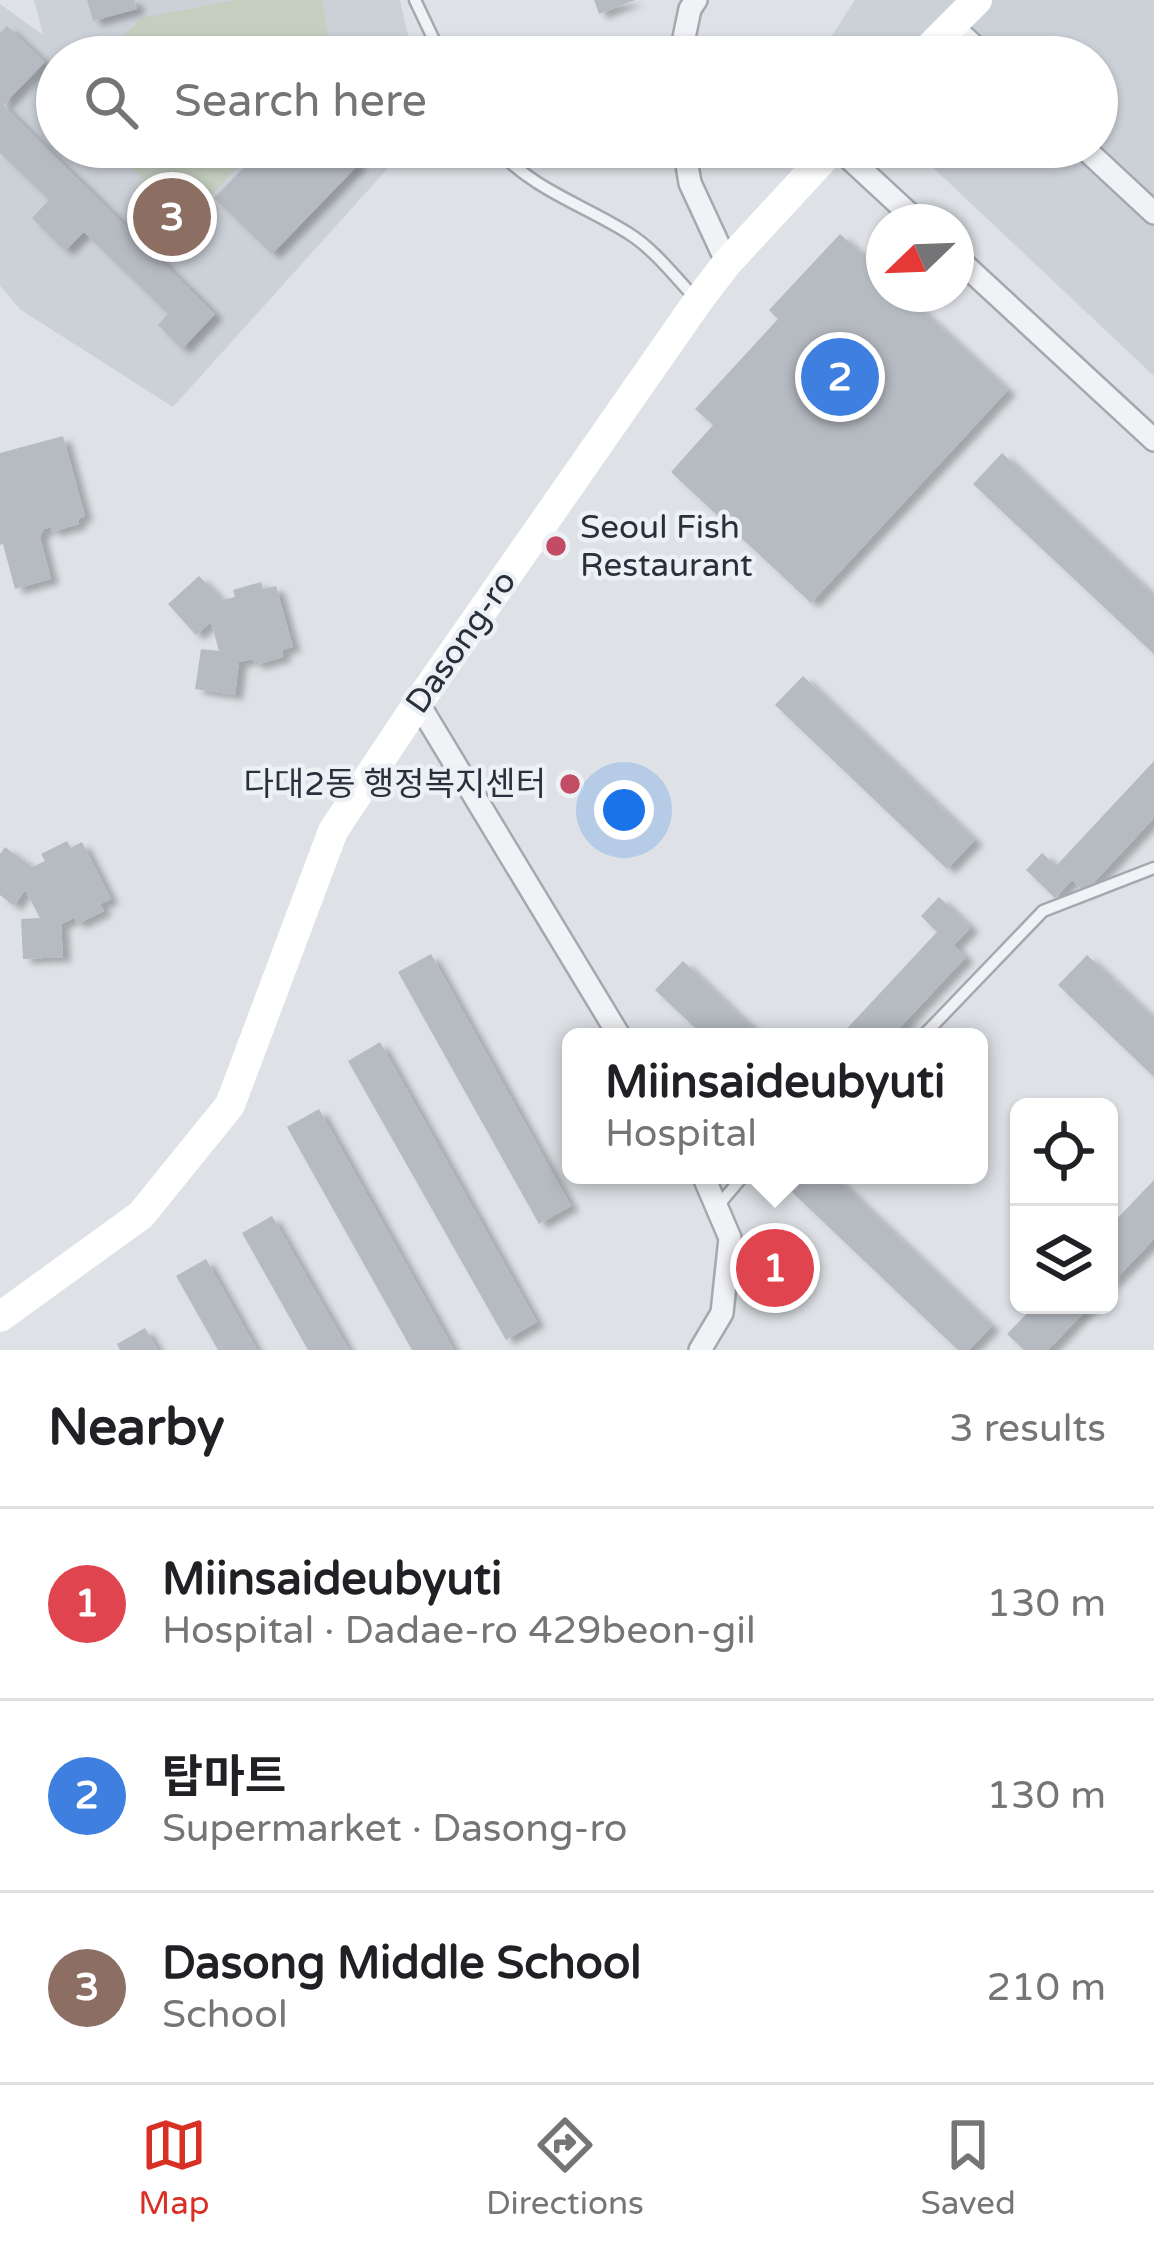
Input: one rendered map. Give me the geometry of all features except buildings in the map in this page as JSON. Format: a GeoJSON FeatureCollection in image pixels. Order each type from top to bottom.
{"type":"FeatureCollection","features":[{"type":"Feature","properties":{"kind":"main road"},"geometry":{"type":"LineString","coordinates":[[940,36],[977,0]]}},
{"type":"Feature","properties":{"kind":"main road","name":"Dasong-ro"},"geometry":{"type":"LineString","coordinates":[[0,1317],[142,1215],[230,1105],[333,831],[698,301],[727,262],[815,168]]}},
{"type":"Feature","properties":{"kind":"street"},"geometry":{"type":"LineString","coordinates":[[684,36],[696,0]]}},
{"type":"Feature","properties":{"kind":"street"},"geometry":{"type":"LineString","coordinates":[[951,25],[963,36]]}},
{"type":"Feature","properties":{"kind":"street"},"geometry":{"type":"LineString","coordinates":[[688,168],[727,262]]}},
{"type":"Feature","properties":{"kind":"street"},"geometry":{"type":"LineString","coordinates":[[858,168],[898,204]]}},
{"type":"Feature","properties":{"kind":"street"},"geometry":{"type":"LineString","coordinates":[[1106,168],[1154,213]]}},
{"type":"Feature","properties":{"kind":"street"},"geometry":{"type":"LineString","coordinates":[[974,274],[1154,440]]}},
{"type":"Feature","properties":{"kind":"street"},"geometry":{"type":"LineString","coordinates":[[418,703],[615,1028]]}},
{"type":"Feature","properties":{"kind":"street"},"geometry":{"type":"LineString","coordinates":[[700,1350],[722,1313],[730,1238],[707,1184]]}},
{"type":"Feature","properties":{"kind":"lane"},"geometry":{"type":"LineString","coordinates":[[415,0],[432,36]]}},
{"type":"Feature","properties":{"kind":"lane"},"geometry":{"type":"LineString","coordinates":[[519,168],[545,190],[634,236],[698,301]]}},
{"type":"Feature","properties":{"kind":"lane"},"geometry":{"type":"LineString","coordinates":[[931,1028],[1042,911],[1154,868]]}},
{"type":"Feature","properties":{"kind":"lane"},"geometry":{"type":"LineString","coordinates":[[717,1207],[736,1184]]}},
{"type":"Feature","properties":{"kind":"shaded area"},"geometry":{"type":"Polygon","coordinates":[[[34,0],[400,0],[408,36],[36,36],[36,168],[388,168],[173,407],[21,310],[0,286],[0,4],[43,35],[34,0]]]}},
{"type":"Feature","properties":{"kind":"shaded area"},"geometry":{"type":"Polygon","coordinates":[[[855,0],[1154,0],[1154,376],[933,168],[1118,168],[1118,36],[832,36],[855,0]]]}},
{"type":"Feature","properties":{"kind":"green space"},"geometry":{"type":"Polygon","coordinates":[[[236,0],[322,0],[329,36],[123,36],[141,18],[236,0]]]}},
{"type":"Feature","properties":{"kind":"green space"},"geometry":{"type":"Polygon","coordinates":[[[132,168],[236,168],[185,223],[132,168]]]}},
{"type":"Feature","properties":{"kind":"place","name":"Dasong Middle School"},"geometry":{"type":"Point","coordinates":[172,217]}},
{"type":"Feature","properties":{"kind":"place","name":"탑마트"},"geometry":{"type":"Point","coordinates":[840,377]}},
{"type":"Feature","properties":{"kind":"place","name":"Seoul Fish Restaurant"},"geometry":{"type":"Point","coordinates":[556,546]}},
{"type":"Feature","properties":{"kind":"place","name":"다대2동 행정복지센터"},"geometry":{"type":"Point","coordinates":[570,784]}},
{"type":"Feature","properties":{"kind":"place","name":"Miinsaideubyuti"},"geometry":{"type":"Point","coordinates":[775,1268]}}]}
